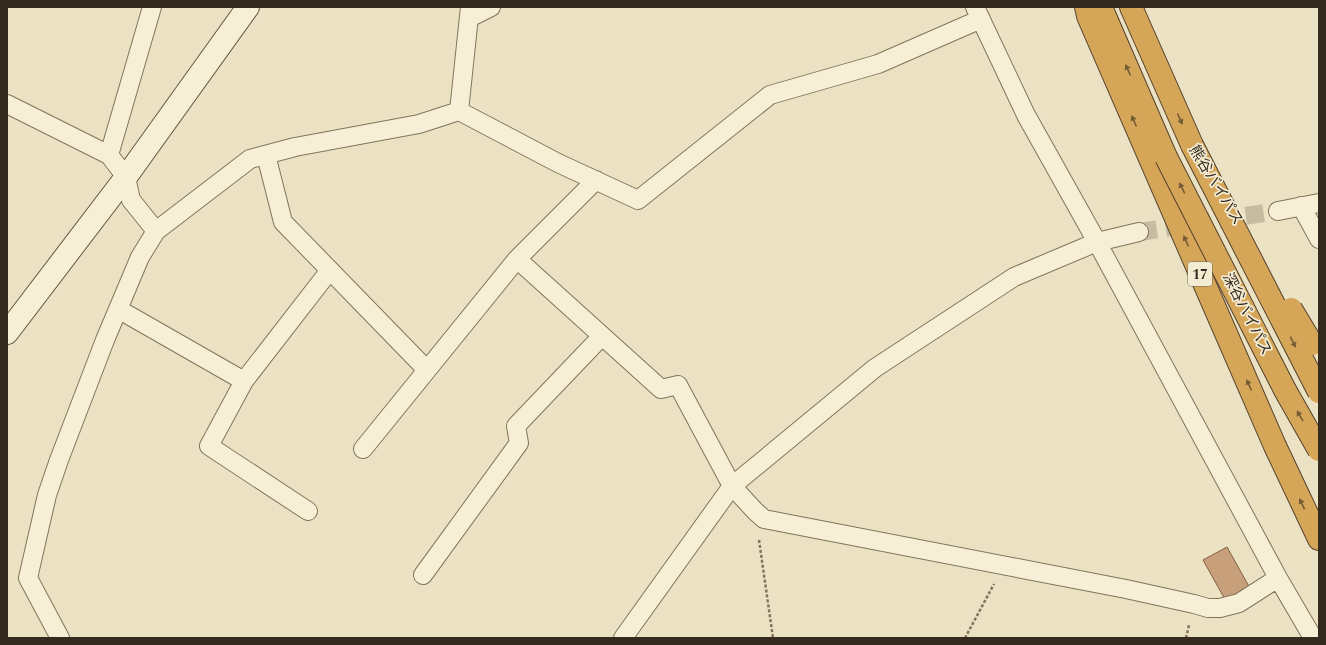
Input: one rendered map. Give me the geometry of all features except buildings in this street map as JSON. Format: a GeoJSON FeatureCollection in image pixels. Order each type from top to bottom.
{"type":"FeatureCollection","features":[{"type":"Feature","properties":{"kind":"highway","name":"17"},"geometry":{"type":"LineString","coordinates":[[1086,7],[1094,31],[1275,446],[1319,539]]}},
{"type":"Feature","properties":{"kind":"highway","name":"熊谷バイパス"},"geometry":{"type":"LineString","coordinates":[[1101,7],[1166,157]]}},
{"type":"Feature","properties":{"kind":"highway","name":"熊谷バイパス"},"geometry":{"type":"LineString","coordinates":[[1130,7],[1192,145],[1316,349]]}},
{"type":"Feature","properties":{"kind":"highway","name":"深谷バイパス"},"geometry":{"type":"LineString","coordinates":[[1192,145],[1319,392]]}},
{"type":"Feature","properties":{"kind":"highway","name":"深谷バイパス"},"geometry":{"type":"LineString","coordinates":[[1166,157],[1285,390],[1319,450]]}},
{"type":"Feature","properties":{"kind":"street"},"geometry":{"type":"LineString","coordinates":[[109,155],[152,7]]}},
{"type":"Feature","properties":{"kind":"street"},"geometry":{"type":"LineString","coordinates":[[7,334],[126,177],[248,7]]}},
{"type":"Feature","properties":{"kind":"street"},"geometry":{"type":"LineString","coordinates":[[459,111],[470,12],[491,7]]}},
{"type":"Feature","properties":{"kind":"street"},"geometry":{"type":"LineString","coordinates":[[60,638],[28,578],[47,495],[59,460],[118,309],[140,257],[156,231],[250,158],[295,147],[419,124],[459,111],[558,162],[638,200],[770,95],[878,64],[978,13],[1026,115],[1097,242],[1278,578],[1313,638]]}},
{"type":"Feature","properties":{"kind":"street"},"geometry":{"type":"LineString","coordinates":[[7,104],[109,155],[126,177],[132,200],[156,231]]}},
{"type":"Feature","properties":{"kind":"street"},"geometry":{"type":"LineString","coordinates":[[266,155],[283,222],[427,370]]}},
{"type":"Feature","properties":{"kind":"street"},"geometry":{"type":"LineString","coordinates":[[363,449],[517,259],[596,180]]}},
{"type":"Feature","properties":{"kind":"street"},"geometry":{"type":"LineString","coordinates":[[1278,211],[1319,203]]}},
{"type":"Feature","properties":{"kind":"street"},"geometry":{"type":"LineString","coordinates":[[1301,206],[1319,239]]}},
{"type":"Feature","properties":{"kind":"street"},"geometry":{"type":"LineString","coordinates":[[623,638],[732,486],[881,363],[1014,276],[1097,242],[1139,232]]}},
{"type":"Feature","properties":{"kind":"street"},"geometry":{"type":"LineString","coordinates":[[517,259],[661,389],[678,386],[732,486],[755,511],[764,518],[1208,608],[1220,608],[1239,603],[1278,578]]}},
{"type":"Feature","properties":{"kind":"street"},"geometry":{"type":"LineString","coordinates":[[308,511],[209,446],[244,381],[330,270]]}},
{"type":"Feature","properties":{"kind":"street"},"geometry":{"type":"LineString","coordinates":[[118,309],[244,381]]}},
{"type":"Feature","properties":{"kind":"street"},"geometry":{"type":"LineString","coordinates":[[423,575],[519,443],[516,426],[602,336]]}},
{"type":"Feature","properties":{"kind":"path"},"geometry":{"type":"LineString","coordinates":[[755,511],[772,638]]}},
{"type":"Feature","properties":{"kind":"path"},"geometry":{"type":"LineString","coordinates":[[965,638],[1005,566]]}},
{"type":"Feature","properties":{"kind":"tunnel"},"geometry":{"type":"LineString","coordinates":[[1139,232],[1278,211]]}}]}
